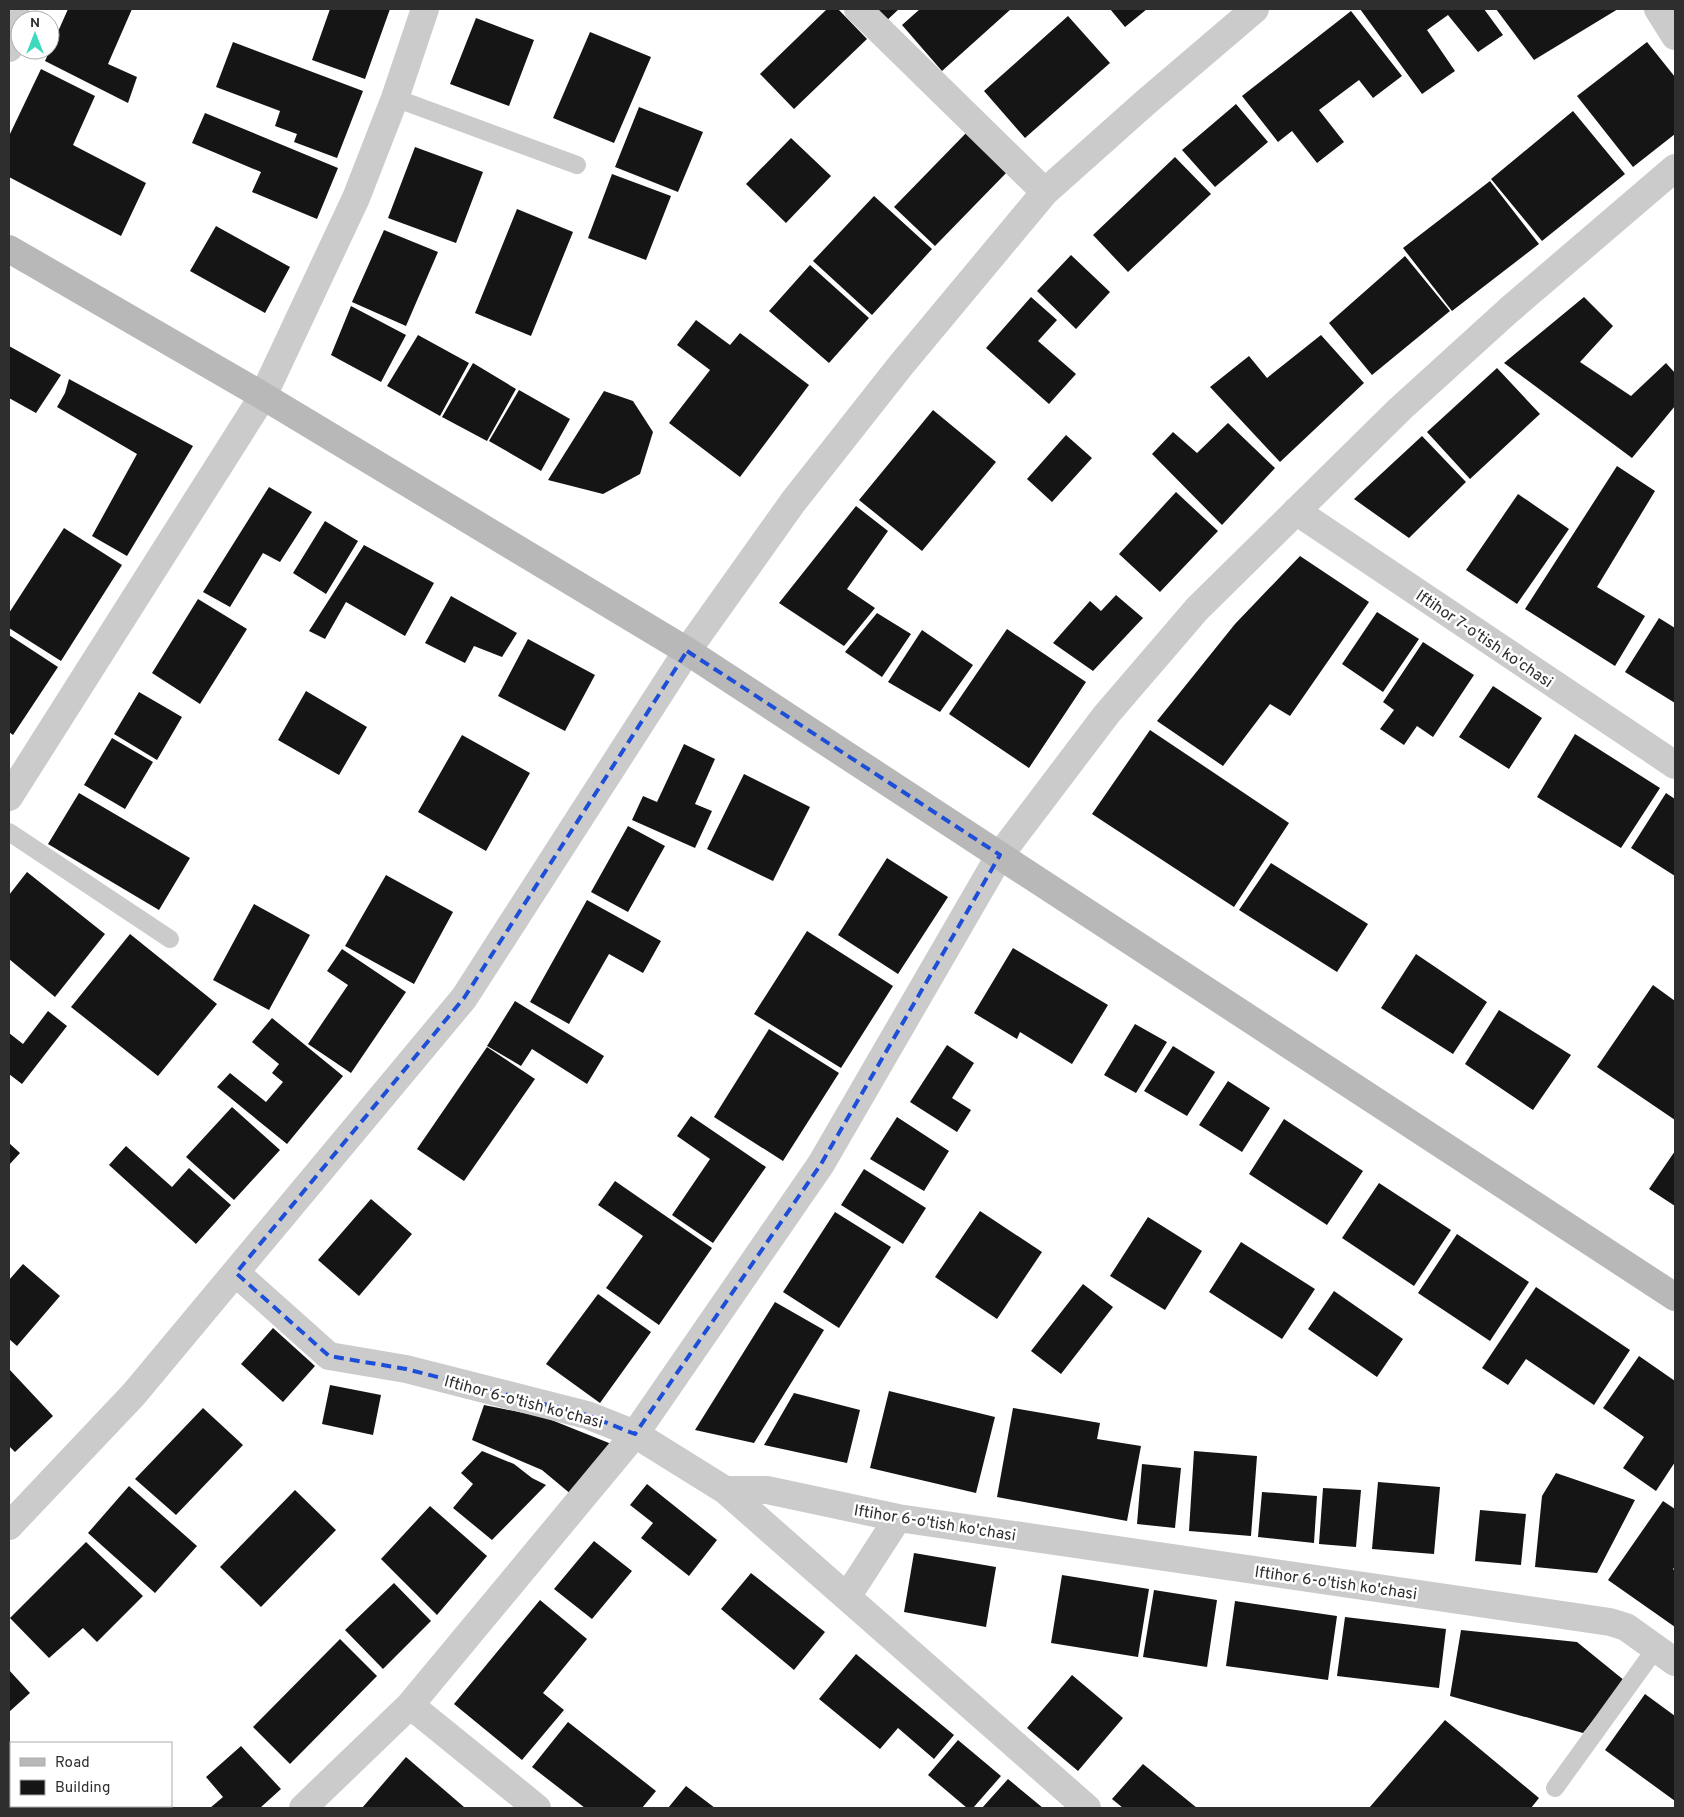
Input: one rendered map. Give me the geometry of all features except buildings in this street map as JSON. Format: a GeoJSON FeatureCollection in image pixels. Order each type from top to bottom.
{"type":"FeatureCollection","features":[{"type":"Feature","properties":{"kind":"street"},"geometry":{"type":"LineString","coordinates":[[9,797],[263,396],[356,198],[395,98],[425,9]]}},
{"type":"Feature","properties":{"kind":"street"},"geometry":{"type":"LineString","coordinates":[[858,9],[1045,192]]}},
{"type":"Feature","properties":{"kind":"street"},"geometry":{"type":"LineString","coordinates":[[1658,9],[1675,36]]}},
{"type":"Feature","properties":{"kind":"street"},"geometry":{"type":"LineString","coordinates":[[12,1518],[134,1394],[464,998],[687,651],[793,502],[901,365],[1045,192],[1249,10]]}},
{"type":"Feature","properties":{"kind":"street"},"geometry":{"type":"LineString","coordinates":[[303,1808],[410,1704],[635,1434],[820,1164],[1000,854],[1106,715],[1197,609],[1400,409],[1509,310],[1675,168]]}},
{"type":"Feature","properties":{"kind":"street"},"geometry":{"type":"LineString","coordinates":[[9,249],[263,396],[687,651],[1675,1297]]}},
{"type":"Feature","properties":{"kind":"street","name":"Iftihor 7-o'tish ko'chasi"},"geometry":{"type":"LineString","coordinates":[[1296,511],[1675,765]]}},
{"type":"Feature","properties":{"kind":"street","name":"Iftihor 6-o'tish ko'chasi"},"geometry":{"type":"LineString","coordinates":[[236,1273],[329,1356],[406,1369],[587,1415],[635,1434],[725,1490],[766,1490],[898,1518],[1622,1624],[1666,1655]]}},
{"type":"Feature","properties":{"kind":"street"},"geometry":{"type":"LineString","coordinates":[[725,1490],[1087,1808]]}},
{"type":"Feature","properties":{"kind":"street"},"geometry":{"type":"LineString","coordinates":[[847,1597],[898,1518]]}},
{"type":"Feature","properties":{"kind":"street"},"geometry":{"type":"LineString","coordinates":[[410,1704],[537,1808]]}},
{"type":"Feature","properties":{"kind":"lane"},"geometry":{"type":"LineString","coordinates":[[395,98],[578,165]]}},
{"type":"Feature","properties":{"kind":"lane"},"geometry":{"type":"LineString","coordinates":[[9,832],[170,939]]}},
{"type":"Feature","properties":{"kind":"lane"},"geometry":{"type":"LineString","coordinates":[[1555,1788],[1666,1655]]}},
{"type":"Feature","properties":{"kind":"highlighted area"},"geometry":{"type":"Polygon","coordinates":[[[687,651],[1000,855],[821,1164],[635,1434],[587,1415],[406,1369],[329,1356],[236,1273],[464,998],[687,651]]]}}]}
